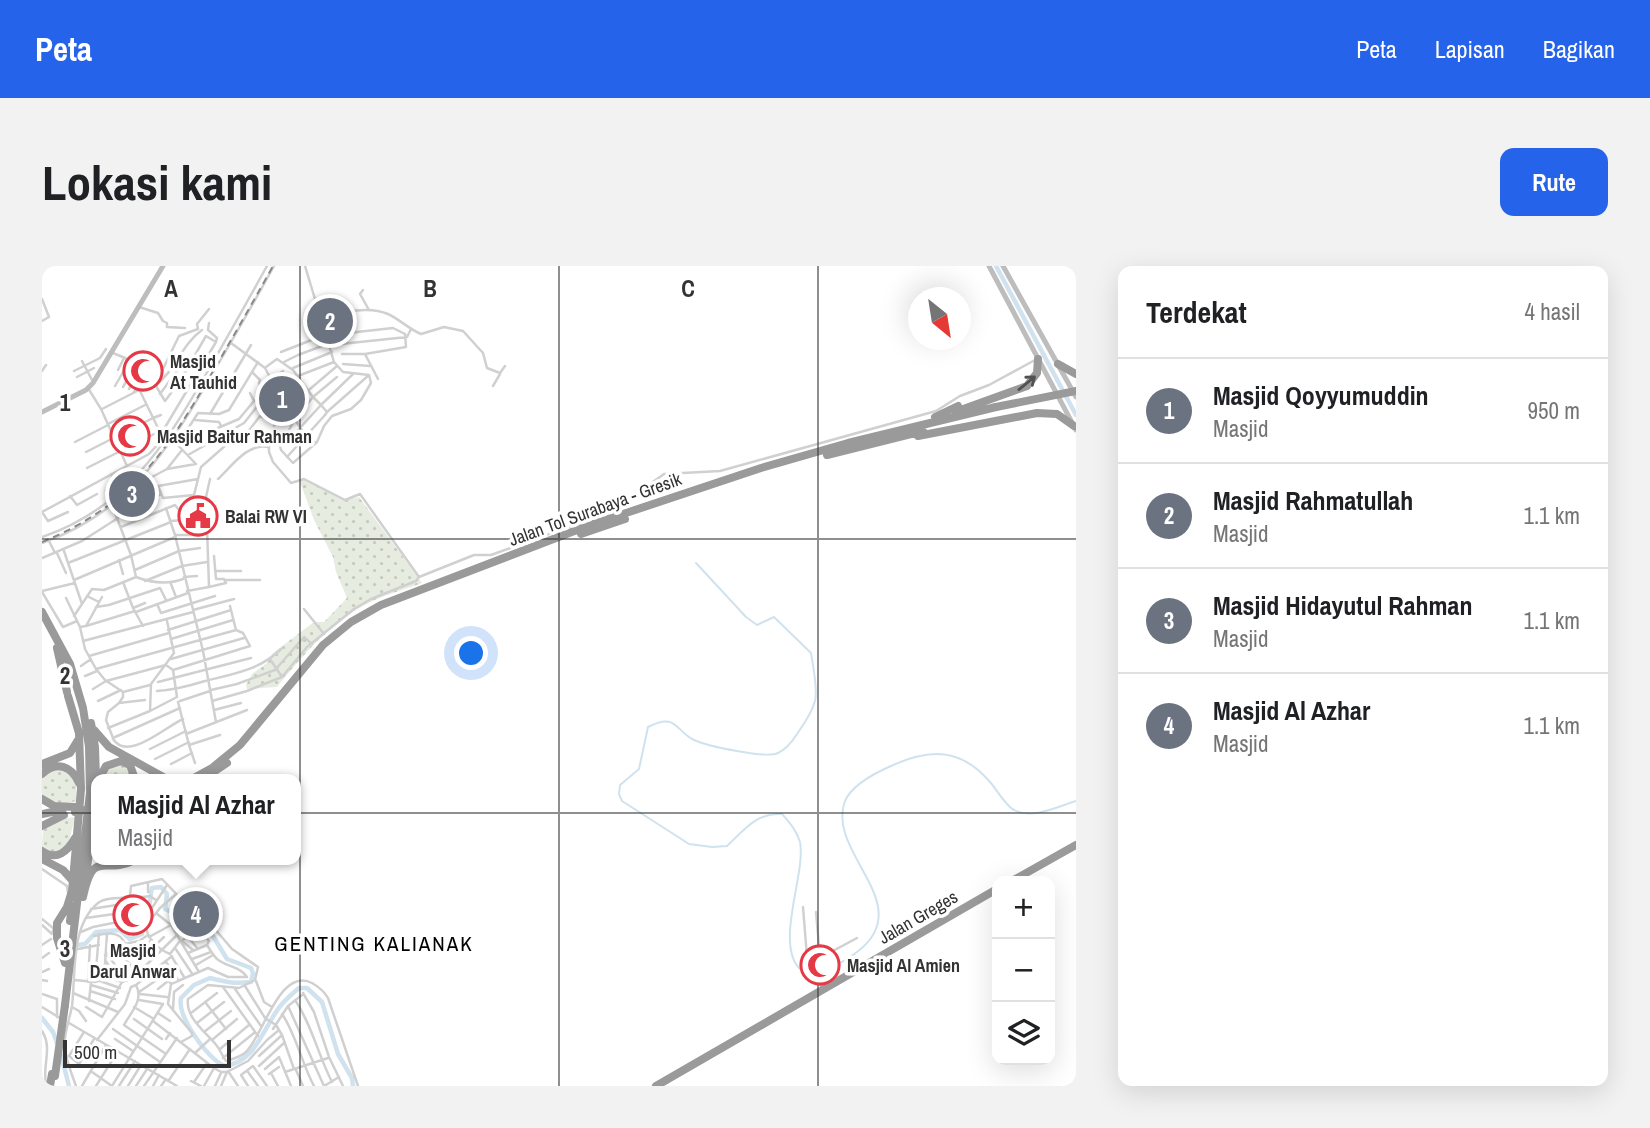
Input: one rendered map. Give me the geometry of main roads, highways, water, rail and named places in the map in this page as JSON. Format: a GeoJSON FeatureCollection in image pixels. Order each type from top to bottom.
{"type":"FeatureCollection","features":[{"type":"Feature","properties":{"kind":"highway"},"geometry":{"type":"LineString","coordinates":[[848,443],[1009,394],[1033,382],[1038,373],[1038,359]]}},
{"type":"Feature","properties":{"kind":"highway"},"geometry":{"type":"LineString","coordinates":[[1058,364],[1076,374]]}},
{"type":"Feature","properties":{"kind":"highway","name":"Jalan Tol Surabaya - Gresik"},"geometry":{"type":"LineString","coordinates":[[205,774],[235,750],[316,653],[361,616],[394,599],[719,484],[848,443],[1076,395]]}},
{"type":"Feature","properties":{"kind":"highway","name":"Jalan Tol Surabaya - Gresik"},"geometry":{"type":"LineString","coordinates":[[719,484],[998,410]]}},
{"type":"Feature","properties":{"kind":"highway"},"geometry":{"type":"LineString","coordinates":[[860,446],[1037,413],[1057,414],[1075,428]]}},
{"type":"Feature","properties":{"kind":"highway","name":"Jalan Tol Surabaya - Gresik"},"geometry":{"type":"LineString","coordinates":[[211,774],[243,748],[318,656],[354,626],[392,606],[591,528]]}},
{"type":"Feature","properties":{"kind":"highway"},"geometry":{"type":"LineString","coordinates":[[42,612],[80,686],[91,724],[98,774]]}},
{"type":"Feature","properties":{"kind":"highway"},"geometry":{"type":"LineString","coordinates":[[42,622],[57,649],[75,696],[84,742],[85,802],[65,963],[66,1005]]}},
{"type":"Feature","properties":{"kind":"highway"},"geometry":{"type":"LineString","coordinates":[[57,649],[79,733],[81,789],[69,902],[57,923],[57,939],[65,963]]}},
{"type":"Feature","properties":{"kind":"highway"},"geometry":{"type":"LineString","coordinates":[[70,664],[83,708],[90,768],[77,935]]}},
{"type":"Feature","properties":{"kind":"highway"},"geometry":{"type":"LineString","coordinates":[[91,724],[109,747],[158,774]]}},
{"type":"Feature","properties":{"kind":"highway"},"geometry":{"type":"LineString","coordinates":[[42,764],[70,753],[77,743],[79,733]]}},
{"type":"Feature","properties":{"kind":"highway"},"geometry":{"type":"LineString","coordinates":[[101,774],[106,766],[121,761],[132,768],[134,774]]}},
{"type":"Feature","properties":{"kind":"highway"},"geometry":{"type":"LineString","coordinates":[[42,774],[55,765],[67,767],[75,773],[81,789]]}},
{"type":"Feature","properties":{"kind":"highway"},"geometry":{"type":"LineString","coordinates":[[42,799],[54,806],[75,810]]}},
{"type":"Feature","properties":{"kind":"highway"},"geometry":{"type":"LineString","coordinates":[[42,816],[91,806]]}},
{"type":"Feature","properties":{"kind":"highway"},"geometry":{"type":"LineString","coordinates":[[42,826],[75,810]]}},
{"type":"Feature","properties":{"kind":"highway"},"geometry":{"type":"LineString","coordinates":[[42,816],[64,815]]}},
{"type":"Feature","properties":{"kind":"highway"},"geometry":{"type":"LineString","coordinates":[[42,850],[49,855],[60,855],[69,848],[77,834]]}},
{"type":"Feature","properties":{"kind":"highway"},"geometry":{"type":"LineString","coordinates":[[48,1086],[53,1075],[66,1005],[91,839]]}},
{"type":"Feature","properties":{"kind":"highway"},"geometry":{"type":"LineString","coordinates":[[1021,876],[1076,845]]}},
{"type":"Feature","properties":{"kind":"highway"},"geometry":{"type":"LineString","coordinates":[[42,859],[63,870],[72,880]]}},
{"type":"Feature","properties":{"kind":"highway"},"geometry":{"type":"LineString","coordinates":[[83,898],[88,877],[93,868],[101,865]]}},
{"type":"Feature","properties":{"kind":"highway","name":"Jalan Greges"},"geometry":{"type":"LineString","coordinates":[[656,1086],[992,892]]}},
{"type":"Feature","properties":{"kind":"main road"},"geometry":{"type":"LineString","coordinates":[[42,412],[91,386],[163,266]]}},
{"type":"Feature","properties":{"kind":"main road"},"geometry":{"type":"LineString","coordinates":[[989,266],[1075,428]]}},
{"type":"Feature","properties":{"kind":"main road"},"geometry":{"type":"LineString","coordinates":[[1003,266],[1076,395]]}},
{"type":"Feature","properties":{"kind":"main road"},"geometry":{"type":"LineString","coordinates":[[997,280],[1004,280],[1007,275]]}},
{"type":"Feature","properties":{"kind":"main road"},"geometry":{"type":"LineString","coordinates":[[1002,290],[1004,284],[1013,284]]}},
{"type":"Feature","properties":{"kind":"waterway"},"geometry":{"type":"LineString","coordinates":[[996,266],[1076,415]]}},
{"type":"Feature","properties":{"kind":"waterway"},"geometry":{"type":"LineString","coordinates":[[696,563],[746,617],[757,625],[774,617],[811,653],[816,691],[814,705],[787,747],[772,754],[737,751],[701,743],[670,722],[648,727],[639,769],[620,785],[619,794],[622,801],[689,844],[712,847],[727,846],[758,819],[782,814],[795,830],[800,842],[801,855],[790,940],[792,955],[801,970],[812,974],[839,964],[863,947],[876,930],[879,912],[874,894],[847,838],[842,820],[848,795],[871,776],[905,760],[944,754],[956,757],[979,771],[1008,805],[1021,813],[1037,813],[1076,801]]}},
{"type":"Feature","properties":{"kind":"waterway"},"geometry":{"type":"LineString","coordinates":[[78,945],[85,944],[96,932],[120,930],[130,939],[142,934],[143,919],[150,904],[152,888],[161,887],[167,894],[165,909],[205,928],[227,959],[251,968],[253,973],[251,982],[239,983],[210,978],[194,985],[181,998],[188,1025],[210,1054],[224,1066],[242,1059],[256,1046],[284,1002],[299,988],[307,988],[322,1002],[338,1054],[352,1078],[353,1086]]}},
{"type":"Feature","properties":{"kind":"waterway"},"geometry":{"type":"LineString","coordinates":[[42,1018],[53,1032],[57,1043]]}},
{"type":"Feature","properties":{"kind":"waterway"},"geometry":{"type":"LineString","coordinates":[[61,1055],[69,1086]]}},
{"type":"Feature","properties":{"kind":"railway"},"geometry":{"type":"LineString","coordinates":[[42,542],[100,512],[143,474],[179,428],[273,266]]}},
{"type":"Feature","properties":{"kind":"place","name":"Masjid Rahmatullah"},"geometry":{"type":"Point","coordinates":[330,321]}},
{"type":"Feature","properties":{"kind":"place","name":"Masjid At Tauhid"},"geometry":{"type":"Point","coordinates":[143,371]}},
{"type":"Feature","properties":{"kind":"place","name":"Masjid Qoyyumuddin"},"geometry":{"type":"Point","coordinates":[282,399]}},
{"type":"Feature","properties":{"kind":"place","name":"Masjid Baitur Rahman"},"geometry":{"type":"Point","coordinates":[130,436]}},
{"type":"Feature","properties":{"kind":"place","name":"Masjid Hidayutul Rahman"},"geometry":{"type":"Point","coordinates":[132,494]}},
{"type":"Feature","properties":{"kind":"place","name":"Balai RW VI"},"geometry":{"type":"Point","coordinates":[198,516]}},
{"type":"Feature","properties":{"kind":"place","name":"Masjid Al Azhar"},"geometry":{"type":"Point","coordinates":[196,914]}},
{"type":"Feature","properties":{"kind":"place","name":"Masjid Darul Anwar"},"geometry":{"type":"Point","coordinates":[133,915]}},
{"type":"Feature","properties":{"kind":"place","name":"Masjid Al Amien"},"geometry":{"type":"Point","coordinates":[820,965]}},
{"type":"Feature","properties":{"kind":"district","name":"GENTING KALIANAK"},"geometry":{"type":"Point","coordinates":[374,943]}}]}
